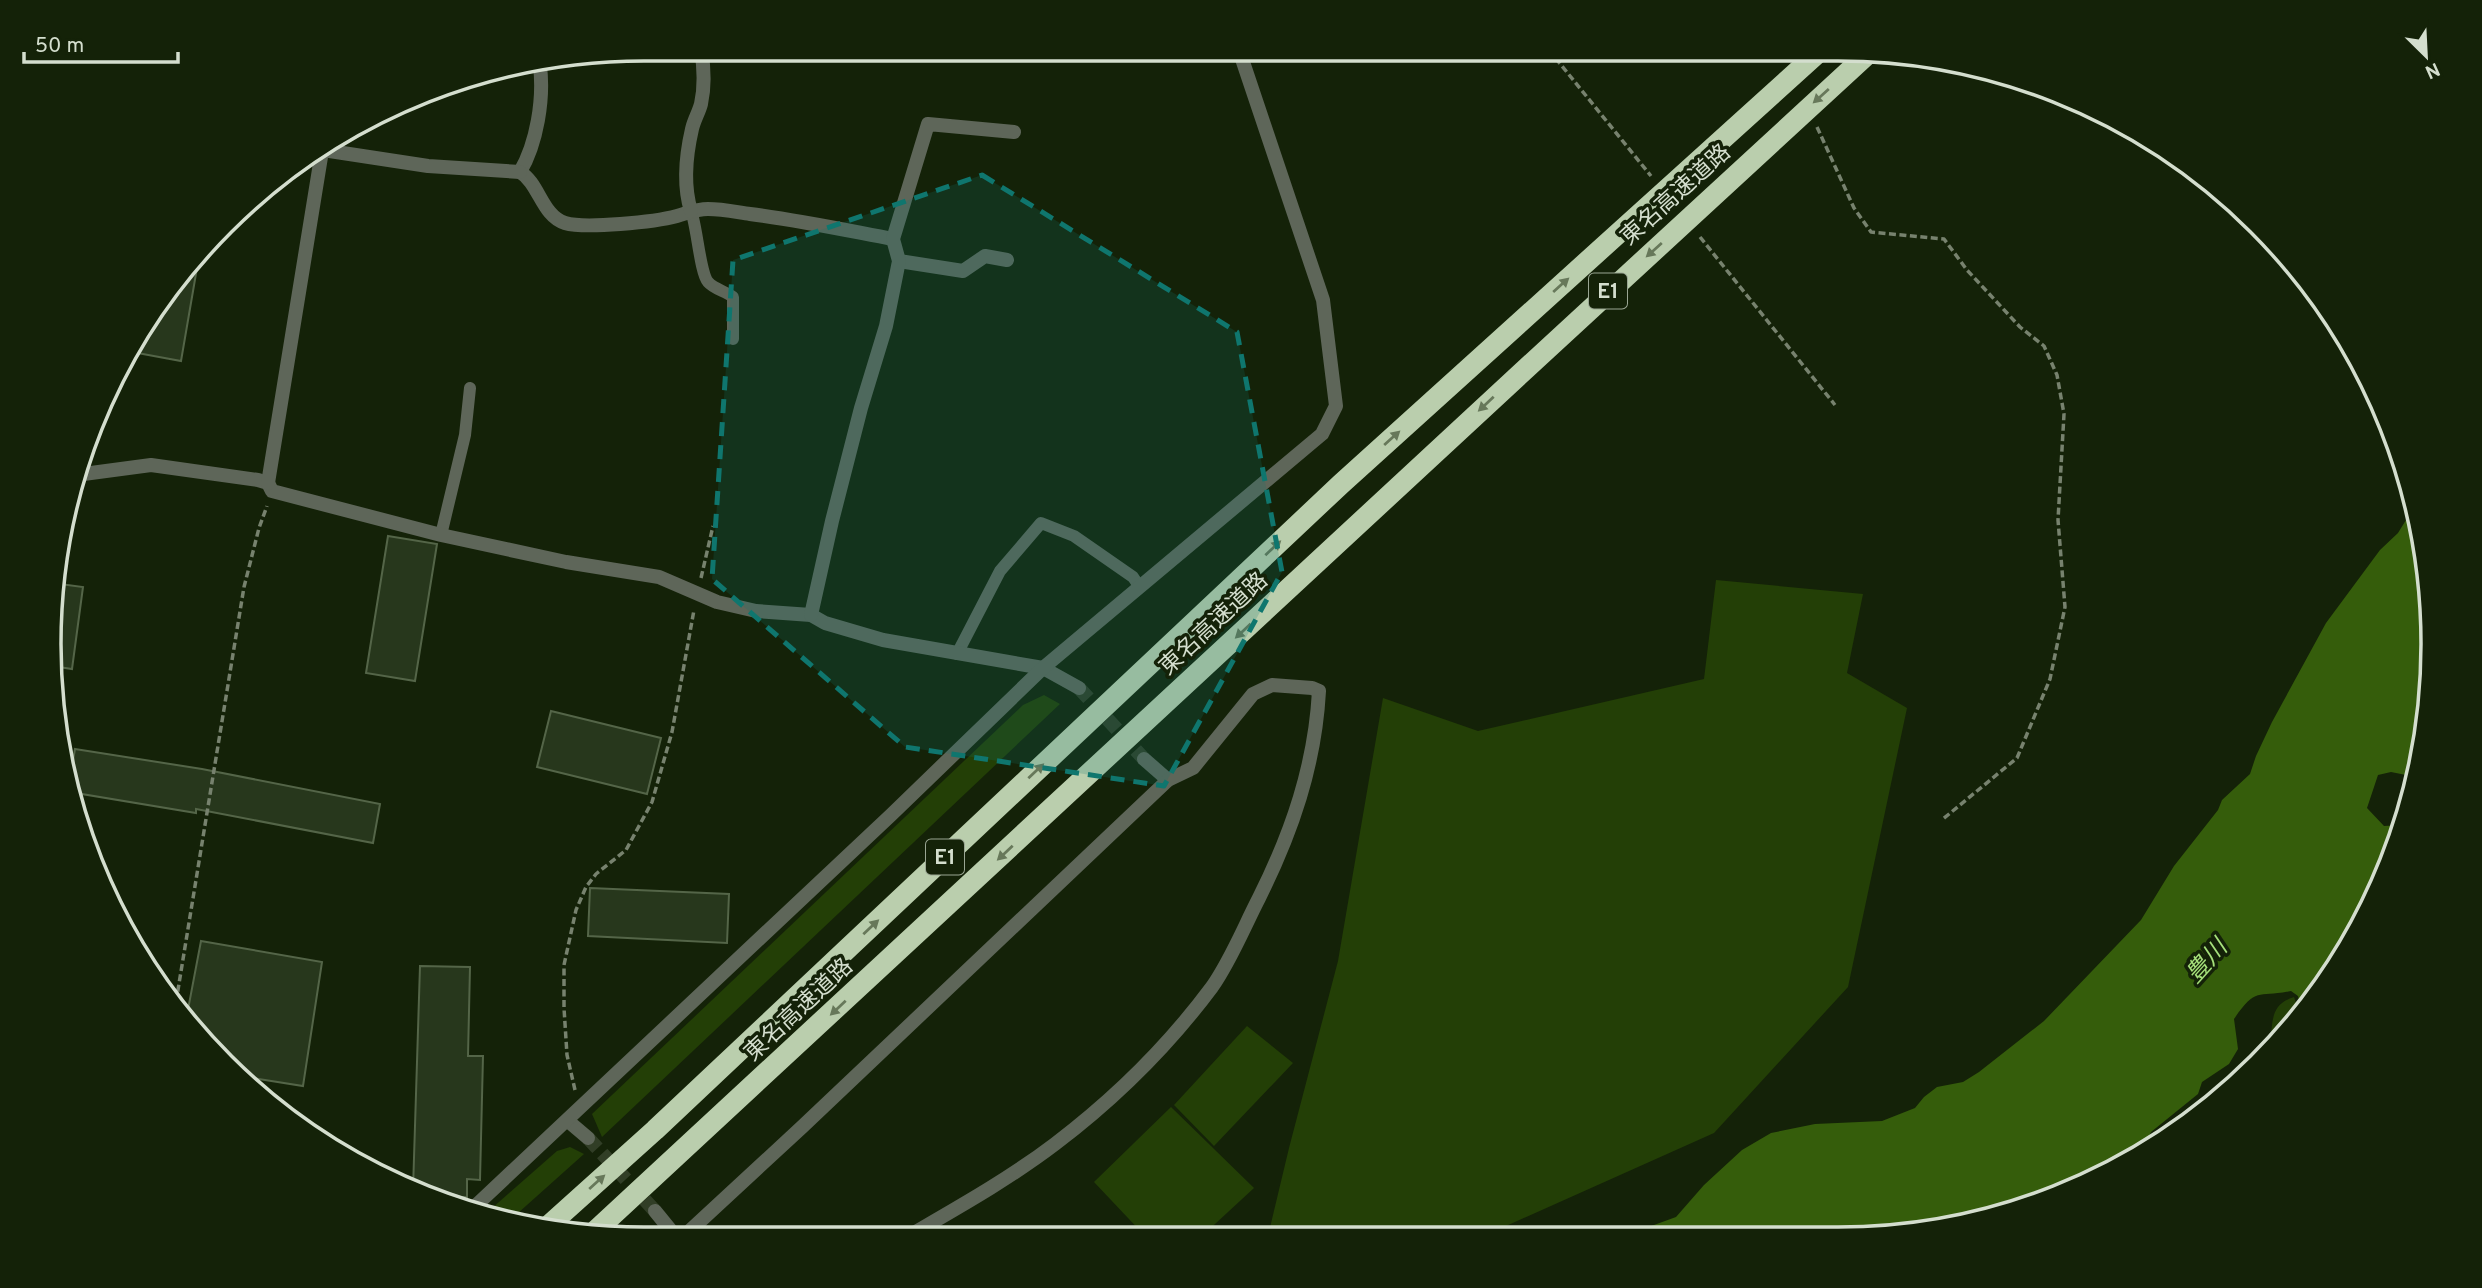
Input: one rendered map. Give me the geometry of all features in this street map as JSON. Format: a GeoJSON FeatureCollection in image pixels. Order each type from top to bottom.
{"type":"FeatureCollection","features":[{"type":"Feature","properties":{"kind":"highway","name":"東名高速道路"},"geometry":{"type":"LineString","coordinates":[[555,1220],[655,1130],[1342,484],[1809,61]]}},
{"type":"Feature","properties":{"kind":"highway","name":"東名高速道路"},"geometry":{"type":"LineString","coordinates":[[602,1226],[1073,791],[1346,534],[1859,62]]}},
{"type":"Feature","properties":{"kind":"street"},"geometry":{"type":"LineString","coordinates":[[691,211],[686,194],[688,158],[692,128],[701,103],[703,61]]}},
{"type":"Feature","properties":{"kind":"street"},"geometry":{"type":"LineString","coordinates":[[479,1203],[582,1108],[1043,668],[1322,434],[1336,406],[1324,300],[1243,61]]}},
{"type":"Feature","properties":{"kind":"street"},"geometry":{"type":"LineString","coordinates":[[520,172],[526,162],[536,128],[542,83],[541,70]]}},
{"type":"Feature","properties":{"kind":"street"},"geometry":{"type":"LineString","coordinates":[[811,615],[861,408],[886,326],[899,261],[893,239],[928,124],[1014,132]]}},
{"type":"Feature","properties":{"kind":"street"},"geometry":{"type":"LineString","coordinates":[[332,151],[428,166],[520,172],[531,178],[548,208],[564,223],[597,226],[709,209],[788,218],[893,239]]}},
{"type":"Feature","properties":{"kind":"street"},"geometry":{"type":"LineString","coordinates":[[270,487],[322,158]]}},
{"type":"Feature","properties":{"kind":"street"},"geometry":{"type":"LineString","coordinates":[[899,261],[963,271],[985,256],[1007,260]]}},
{"type":"Feature","properties":{"kind":"street"},"geometry":{"type":"LineString","coordinates":[[87,474],[151,465],[199,470],[441,535],[566,562],[659,577],[717,602],[756,611],[811,615],[825,623],[883,640],[1043,668],[1079,688]]}},
{"type":"Feature","properties":{"kind":"street"},"geometry":{"type":"LineString","coordinates":[[692,1227],[802,1127],[1168,780],[1193,768],[1253,694],[1272,685],[1319,691],[1309,769],[1294,818],[1280,856],[1213,985],[1180,1027],[1125,1085],[1055,1145],[971,1200],[924,1227]]}},
{"type":"Feature","properties":{"kind":"street"},"geometry":{"type":"LineString","coordinates":[[1144,759],[1168,780]]}},
{"type":"Feature","properties":{"kind":"street"},"geometry":{"type":"LineString","coordinates":[[568,1121],[588,1138]]}},
{"type":"Feature","properties":{"kind":"street"},"geometry":{"type":"LineString","coordinates":[[655,1211],[670,1227]]}},
{"type":"Feature","properties":{"kind":"lane"},"geometry":{"type":"LineString","coordinates":[[691,211],[704,275],[709,283],[733,297],[733,339]]}},
{"type":"Feature","properties":{"kind":"lane"},"geometry":{"type":"LineString","coordinates":[[441,535],[465,435],[470,388]]}},
{"type":"Feature","properties":{"kind":"lane"},"geometry":{"type":"LineString","coordinates":[[957,654],[1000,571],[1041,523],[1074,536],[1133,578],[1139,586]]}},
{"type":"Feature","properties":{"kind":"path"},"geometry":{"type":"LineString","coordinates":[[1813,119],[1854,208],[1871,232],[1944,239],[1967,270],[2020,327],[2044,345],[2057,375],[2063,414],[2058,520],[2065,607],[2050,679],[2017,758],[1943,819]]}},
{"type":"Feature","properties":{"kind":"path"},"geometry":{"type":"LineString","coordinates":[[177,993],[244,587],[270,487]]}},
{"type":"Feature","properties":{"kind":"path"},"geometry":{"type":"LineString","coordinates":[[582,1108],[576,1097],[567,1055],[564,1008],[564,965],[576,909],[586,887],[596,874],[626,850],[652,802],[672,733],[697,594],[713,526]]}},
{"type":"Feature","properties":{"kind":"highlighted area"},"geometry":{"type":"Polygon","coordinates":[[[982,175],[1237,332],[1282,572],[1164,786],[905,747],[712,579],[733,260],[982,175]]]}},
{"type":"Feature","properties":{"kind":"shaded area"},"geometry":{"type":"Polygon","coordinates":[[[1716,580],[1863,594],[1847,673],[1907,708],[1848,987],[1714,1133],[1504,1227],[1270,1227],[1338,961],[1383,698],[1478,731],[1704,679],[1716,580]]]}},
{"type":"Feature","properties":{"kind":"shaded area"},"geometry":{"type":"Polygon","coordinates":[[[1044,695],[1060,704],[602,1137],[592,1114],[1023,705],[1044,695]]]}},
{"type":"Feature","properties":{"kind":"shaded area"},"geometry":{"type":"Polygon","coordinates":[[[2294,997],[2296,1004],[2271,1033],[2275,1012],[2285,1001],[2294,997]]]}},
{"type":"Feature","properties":{"kind":"shaded area"},"geometry":{"type":"Polygon","coordinates":[[[1247,1026],[1293,1063],[1214,1146],[1174,1105],[1247,1026]]]}},
{"type":"Feature","properties":{"kind":"shaded area"},"geometry":{"type":"Polygon","coordinates":[[[1171,1107],[1254,1188],[1212,1227],[1136,1227],[1094,1182],[1171,1107]]]}},
{"type":"Feature","properties":{"kind":"shaded area"},"geometry":{"type":"Polygon","coordinates":[[[570,1147],[584,1154],[518,1213],[493,1207],[557,1151],[570,1147]]]}},
{"type":"Feature","properties":{"kind":"water","name":"豊川"},"geometry":{"type":"Polygon","coordinates":[[[2407,518],[2420,606],[2420,682],[2406,775],[2391,772],[2378,775],[2367,808],[2384,826],[2392,826],[2390,831],[2361,902],[2323,968],[2299,1000],[2291,991],[2258,995],[2248,1002],[2234,1019],[2238,1049],[2229,1064],[2202,1082],[2198,1094],[2151,1132],[2149,1137],[2096,1167],[2025,1196],[1952,1216],[1876,1226],[1648,1227],[1676,1217],[1704,1185],[1742,1150],[1771,1133],[1815,1124],[1882,1121],[1915,1108],[1937,1087],[1963,1082],[1979,1072],[2044,1021],[2141,920],[2174,866],[2218,810],[2222,800],[2250,774],[2272,722],[2326,623],[2380,550],[2398,533],[2407,518]]]}},
{"type":"Feature","properties":{"kind":"building"},"geometry":{"type":"Polygon","coordinates":[[[196,272],[181,361],[139,353],[159,320],[196,272]]]}},
{"type":"Feature","properties":{"kind":"building"},"geometry":{"type":"Polygon","coordinates":[[[388,536],[437,544],[415,681],[366,673],[388,536]]]}},
{"type":"Feature","properties":{"kind":"building"},"geometry":{"type":"Polygon","coordinates":[[[64,585],[83,587],[72,669],[62,667],[64,585]]]}},
{"type":"Feature","properties":{"kind":"building"},"geometry":{"type":"Polygon","coordinates":[[[551,711],[661,738],[647,794],[537,767],[551,711]]]}},
{"type":"Feature","properties":{"kind":"building"},"geometry":{"type":"Polygon","coordinates":[[[75,749],[202,769],[380,804],[373,843],[196,809],[196,813],[81,794],[73,761],[75,749]]]}},
{"type":"Feature","properties":{"kind":"building"},"geometry":{"type":"Polygon","coordinates":[[[590,888],[729,894],[727,943],[588,936],[590,888]]]}},
{"type":"Feature","properties":{"kind":"building"},"geometry":{"type":"Polygon","coordinates":[[[201,941],[322,962],[303,1086],[256,1079],[232,1056],[188,1007],[201,941]]]}},
{"type":"Feature","properties":{"kind":"building"},"geometry":{"type":"Polygon","coordinates":[[[420,966],[470,967],[468,1056],[483,1056],[480,1180],[467,1179],[467,1197],[460,1197],[413,1179],[420,966]]]}},
{"type":"Feature","properties":{"kind":"tunnel"},"geometry":{"type":"LineString","coordinates":[[1079,688],[1144,759]]}},
{"type":"Feature","properties":{"kind":"tunnel"},"geometry":{"type":"LineString","coordinates":[[588,1138],[655,1211]]}}]}
